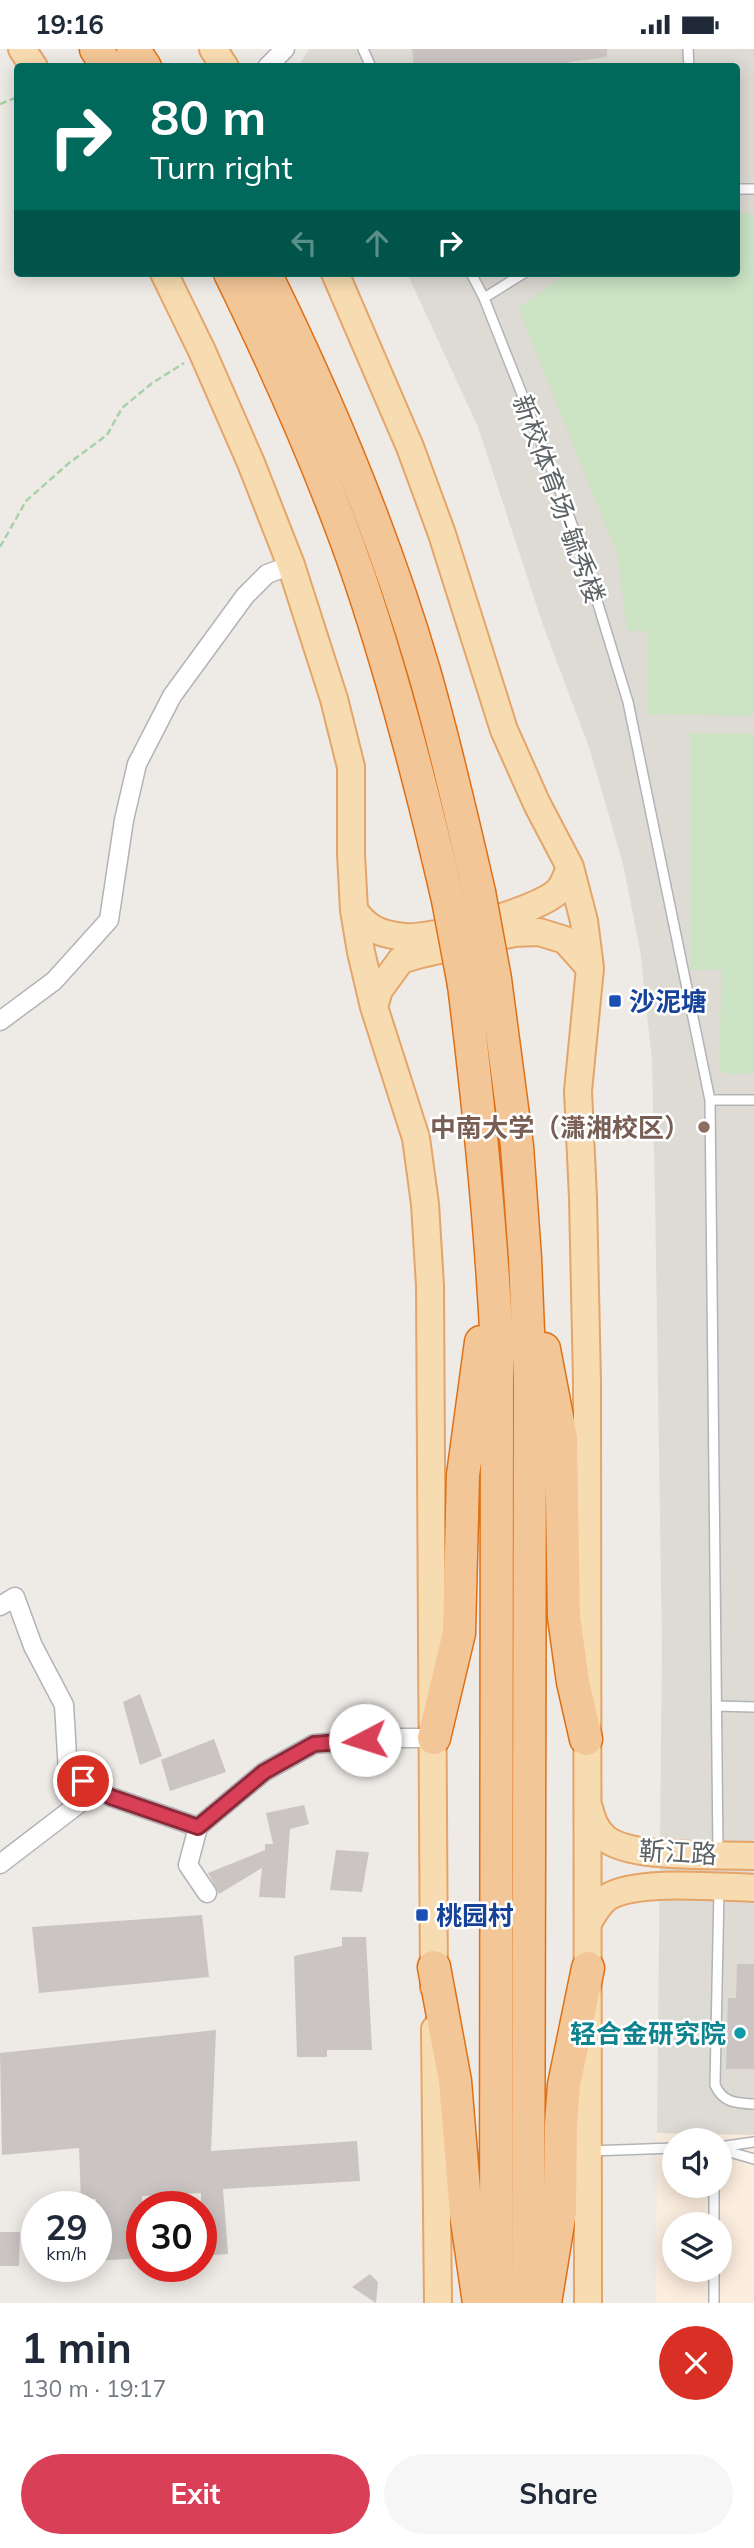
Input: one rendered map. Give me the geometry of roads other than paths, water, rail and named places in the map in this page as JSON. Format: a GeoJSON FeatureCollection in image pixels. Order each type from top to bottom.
{"type":"FeatureCollection","features":[{"type":"Feature","properties":{"kind":"highway"},"geometry":{"type":"LineString","coordinates":[[232,277],[270,356],[312,454],[360,580],[394,685],[417,769],[448,900],[464,985],[481,1126],[493,1261],[497,1424],[496,2303]]}},
{"type":"Feature","properties":{"kind":"highway"},"geometry":{"type":"LineString","coordinates":[[267,277],[296,336],[353,467],[423,669],[479,892],[495,979],[517,1146],[525,1258],[530,1393],[528,2303]]}},
{"type":"Feature","properties":{"kind":"highway"},"geometry":{"type":"LineString","coordinates":[[525,1258],[561,1438],[564,1617],[573,1682],[586,1739]]}},
{"type":"Feature","properties":{"kind":"highway"},"geometry":{"type":"LineString","coordinates":[[434,1738],[459,1633],[463,1475],[493,1261]]}},
{"type":"Feature","properties":{"kind":"highway"},"geometry":{"type":"LineString","coordinates":[[434,1967],[456,2081],[466,2214],[479,2303]]}},
{"type":"Feature","properties":{"kind":"highway"},"geometry":{"type":"LineString","coordinates":[[545,2303],[560,2211],[564,2085],[588,1968]]}},
{"type":"Feature","properties":{"kind":"main road"},"geometry":{"type":"LineString","coordinates":[[166,277],[251,463],[291,565],[334,699],[351,767],[354,910],[361,952],[374,1007],[416,1137],[425,1204],[430,1286],[438,2303]]}},
{"type":"Feature","properties":{"kind":"main road"},"geometry":{"type":"LineString","coordinates":[[337,277],[410,447],[442,534],[504,730],[537,804],[570,867],[584,921],[590,968],[578,1091],[587,1382],[588,2303]]}},
{"type":"Feature","properties":{"kind":"main road"},"geometry":{"type":"LineString","coordinates":[[354,910],[364,924],[381,932],[406,937],[430,934],[513,915],[542,903],[558,891],[570,867]]}},
{"type":"Feature","properties":{"kind":"main road"},"geometry":{"type":"LineString","coordinates":[[374,1007],[379,990],[401,960],[514,933],[539,932],[565,940],[590,968]]}},
{"type":"Feature","properties":{"kind":"main road","name":"靳江路"},"geometry":{"type":"LineString","coordinates":[[587,1801],[593,1823],[604,1838],[631,1851],[754,1856]]}},
{"type":"Feature","properties":{"kind":"main road","name":"靳江路"},"geometry":{"type":"LineString","coordinates":[[588,1923],[595,1910],[609,1896],[633,1889],[655,1886],[754,1888]]}},
{"type":"Feature","properties":{"kind":"street"},"geometry":{"type":"LineString","coordinates":[[271,63],[285,49]]}},
{"type":"Feature","properties":{"kind":"street"},"geometry":{"type":"LineString","coordinates":[[0,1021],[54,981],[109,920],[124,820],[138,764],[172,696],[245,596],[267,574],[291,565]]}},
{"type":"Feature","properties":{"kind":"street"},"geometry":{"type":"LineString","coordinates":[[0,1606],[15,1597],[33,1646],[64,1705],[68,1772],[111,1797],[198,1827]]}},
{"type":"Feature","properties":{"kind":"street"},"geometry":{"type":"LineString","coordinates":[[207,1893],[188,1865],[198,1827],[264,1772],[314,1744],[390,1738],[434,1738]]}},
{"type":"Feature","properties":{"kind":"street"},"geometry":{"type":"LineString","coordinates":[[0,1864],[98,1789]]}},
{"type":"Feature","properties":{"kind":"lane","name":"新校体育场-毓秀楼"},"geometry":{"type":"LineString","coordinates":[[473,277],[484,298],[557,482],[583,555],[628,702],[710,1100],[719,1854]]}},
{"type":"Feature","properties":{"kind":"lane"},"geometry":{"type":"LineString","coordinates":[[484,298],[518,277]]}},
{"type":"Feature","properties":{"kind":"lane"},"geometry":{"type":"LineString","coordinates":[[710,1100],[754,1100]]}},
{"type":"Feature","properties":{"kind":"lane"},"geometry":{"type":"LineString","coordinates":[[717,1706],[754,1707]]}},
{"type":"Feature","properties":{"kind":"lane"},"geometry":{"type":"LineString","coordinates":[[719,1887],[715,2085],[725,2099],[735,2103],[754,2104]]}},
{"type":"Feature","properties":{"kind":"lane"},"geometry":{"type":"LineString","coordinates":[[732,2146],[754,2142]]}},
{"type":"Feature","properties":{"kind":"lane"},"geometry":{"type":"LineString","coordinates":[[588,2151],[662,2148]]}},
{"type":"Feature","properties":{"kind":"lane"},"geometry":{"type":"LineString","coordinates":[[732,2152],[754,2159]]}},
{"type":"Feature","properties":{"kind":"lane"},"geometry":{"type":"LineString","coordinates":[[714,2282],[714,2303]]}},
{"type":"Feature","properties":{"kind":"place","name":"沙泥塘"},"geometry":{"type":"Point","coordinates":[615,1001]}},
{"type":"Feature","properties":{"kind":"place","name":"中南大学（潇湘校区）"},"geometry":{"type":"Point","coordinates":[704,1127]}},
{"type":"Feature","properties":{"kind":"place","name":"桃园村"},"geometry":{"type":"Point","coordinates":[422,1915]}},
{"type":"Feature","properties":{"kind":"place","name":"轻合金研究院"},"geometry":{"type":"Point","coordinates":[740,2033]}}]}
